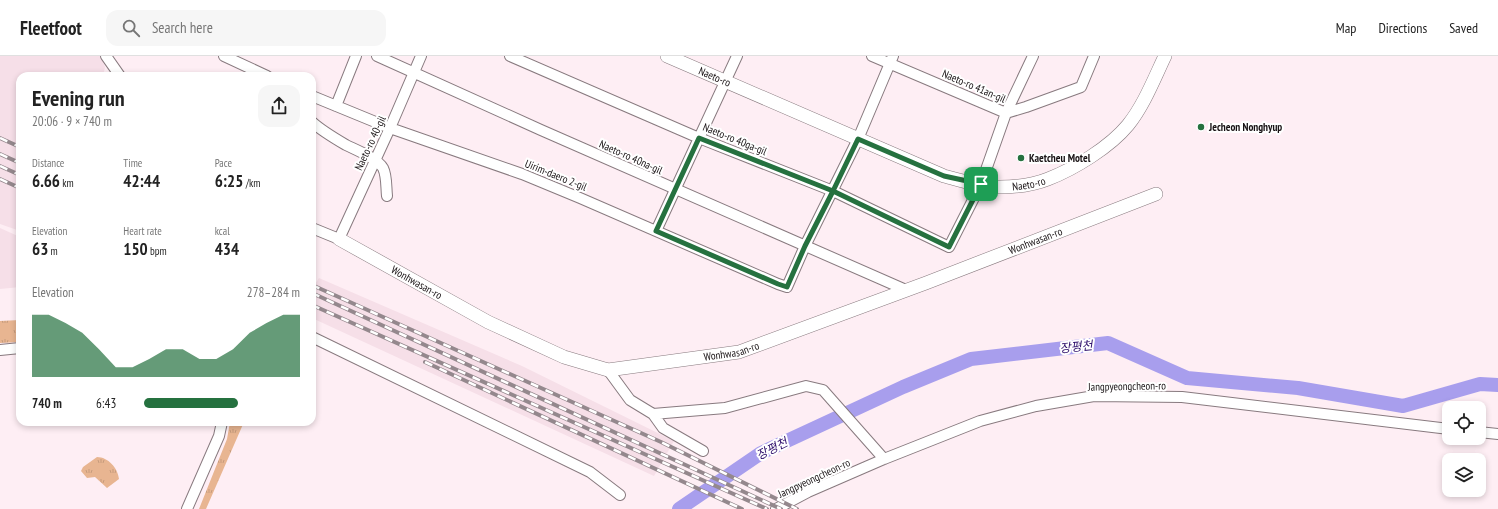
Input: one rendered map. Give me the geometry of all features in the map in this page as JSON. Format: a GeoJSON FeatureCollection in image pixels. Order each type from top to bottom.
{"type":"FeatureCollection","features":[{"type":"Feature","properties":{"kind":"main road","name":"Naeto-ro"},"geometry":{"type":"LineString","coordinates":[[667,56],[944,176],[999,188],[1026,185],[1048,179],[1076,165],[1106,146],[1127,126],[1140,107],[1165,56]]}},
{"type":"Feature","properties":{"kind":"main road","name":"Wonhwasan-ro"},"geometry":{"type":"LineString","coordinates":[[339,239],[488,322],[564,357],[608,370],[739,352],[1156,194]]}},
{"type":"Feature","properties":{"kind":"street"},"geometry":{"type":"LineString","coordinates":[[106,56],[117,72]]}},
{"type":"Feature","properties":{"kind":"street"},"geometry":{"type":"LineString","coordinates":[[224,56],[249,72]]}},
{"type":"Feature","properties":{"kind":"street"},"geometry":{"type":"LineString","coordinates":[[336,106],[356,56]]}},
{"type":"Feature","properties":{"kind":"street","name":"Naeto-ro 40na-gil"},"geometry":{"type":"LineString","coordinates":[[377,56],[541,130],[906,290]]}},
{"type":"Feature","properties":{"kind":"street","name":"Naeto-ro 40-gil"},"geometry":{"type":"LineString","coordinates":[[339,239],[421,56]]}},
{"type":"Feature","properties":{"kind":"street","name":"Naeto-ro 40ga-gil"},"geometry":{"type":"LineString","coordinates":[[510,56],[699,138],[833,191],[949,247],[981,184]]}},
{"type":"Feature","properties":{"kind":"street"},"geometry":{"type":"LineString","coordinates":[[656,231],[737,56]]}},
{"type":"Feature","properties":{"kind":"street","name":"Naeto-ro 41an-gil"},"geometry":{"type":"LineString","coordinates":[[872,56],[891,60],[1006,113],[1081,87],[1094,56]]}},
{"type":"Feature","properties":{"kind":"street"},"geometry":{"type":"LineString","coordinates":[[981,184],[1006,113],[1033,56]]}},
{"type":"Feature","properties":{"kind":"street"},"geometry":{"type":"LineString","coordinates":[[805,246],[858,139],[891,60]]}},
{"type":"Feature","properties":{"kind":"street","name":"Uirim-daero 2-gil"},"geometry":{"type":"LineString","coordinates":[[316,98],[390,128],[522,174],[787,287],[805,246]]}},
{"type":"Feature","properties":{"kind":"street"},"geometry":{"type":"LineString","coordinates":[[316,125],[344,144],[375,160],[384,170],[387,196]]}},
{"type":"Feature","properties":{"kind":"street","name":"Wonhwasan-ro"},"geometry":{"type":"LineString","coordinates":[[316,230],[339,239]]}},
{"type":"Feature","properties":{"kind":"street"},"geometry":{"type":"LineString","coordinates":[[316,339],[590,472],[620,495]]}},
{"type":"Feature","properties":{"kind":"street"},"geometry":{"type":"LineString","coordinates":[[0,350],[16,348]]}},
{"type":"Feature","properties":{"kind":"street"},"geometry":{"type":"LineString","coordinates":[[608,370],[630,400],[652,414],[663,428],[703,451]]}},
{"type":"Feature","properties":{"kind":"street"},"geometry":{"type":"LineString","coordinates":[[652,414],[725,408],[806,386],[823,390],[884,459]]}},
{"type":"Feature","properties":{"kind":"street","name":"Jangpyeongcheon-ro"},"geometry":{"type":"LineString","coordinates":[[776,509],[808,492],[884,459],[980,421],[1036,406],[1094,396],[1182,397],[1442,427]]}},
{"type":"Feature","properties":{"kind":"street"},"geometry":{"type":"LineString","coordinates":[[187,509],[219,436],[221,426]]}},
{"type":"Feature","properties":{"kind":"street"},"geometry":{"type":"LineString","coordinates":[[1486,433],[1498,434]]}},
{"type":"Feature","properties":{"kind":"shaded area"},"geometry":{"type":"Polygon","coordinates":[[[0,56],[101,56],[105,67],[104,72],[16,72],[16,230],[0,224],[0,56]]]}},
{"type":"Feature","properties":{"kind":"shaded area"},"geometry":{"type":"Polygon","coordinates":[[[0,228],[16,235],[16,287],[0,289],[0,228]]]}},
{"type":"Feature","properties":{"kind":"shaded area"},"geometry":{"type":"Polygon","coordinates":[[[319,278],[522,366],[674,441],[654,476],[316,320],[316,283],[319,278]]]}},
{"type":"Feature","properties":{"kind":"green space"},"geometry":{"type":"Polygon","coordinates":[[[16,320],[16,342],[0,343],[0,321],[16,320]]]}},
{"type":"Feature","properties":{"kind":"green space"},"geometry":{"type":"Polygon","coordinates":[[[229,426],[242,426],[206,509],[199,509],[227,439],[229,426]]]}},
{"type":"Feature","properties":{"kind":"green space"},"geometry":{"type":"Polygon","coordinates":[[[97,457],[101,457],[109,461],[117,471],[119,479],[107,488],[95,477],[87,478],[81,471],[83,467],[97,457]]]}},
{"type":"Feature","properties":{"kind":"waterway","name":"장평천"},"geometry":{"type":"LineString","coordinates":[[679,509],[761,453],[903,387],[971,359],[1108,343],[1187,378],[1298,388],[1403,406],[1480,384],[1498,385]]}},
{"type":"Feature","properties":{"kind":"railway"},"geometry":{"type":"LineString","coordinates":[[0,138],[16,145]]}},
{"type":"Feature","properties":{"kind":"railway"},"geometry":{"type":"LineString","coordinates":[[0,154],[16,161]]}},
{"type":"Feature","properties":{"kind":"railway"},"geometry":{"type":"LineString","coordinates":[[0,166],[16,173]]}},
{"type":"Feature","properties":{"kind":"railway"},"geometry":{"type":"LineString","coordinates":[[0,179],[16,186]]}},
{"type":"Feature","properties":{"kind":"railway"},"geometry":{"type":"LineString","coordinates":[[316,287],[661,442],[797,509]]}},
{"type":"Feature","properties":{"kind":"railway"},"geometry":{"type":"LineString","coordinates":[[316,295],[781,509]]}},
{"type":"Feature","properties":{"kind":"railway"},"geometry":{"type":"LineString","coordinates":[[316,307],[767,509]]}},
{"type":"Feature","properties":{"kind":"railway"},"geometry":{"type":"LineString","coordinates":[[425,362],[742,509]]}},
{"type":"Feature","properties":{"kind":"place","name":"Jecheon Nonghyup"},"geometry":{"type":"Point","coordinates":[1201,127]}},
{"type":"Feature","properties":{"kind":"place","name":"Kaetcheu Motel"},"geometry":{"type":"Point","coordinates":[1021,158]}},
{"type":"Feature","properties":{"kind":"route"},"geometry":{"type":"LineString","coordinates":[[981,184],[944,176],[858,139],[833,191],[699,138],[656,231],[787,287],[805,246],[833,191],[949,247],[981,184]]}}]}
